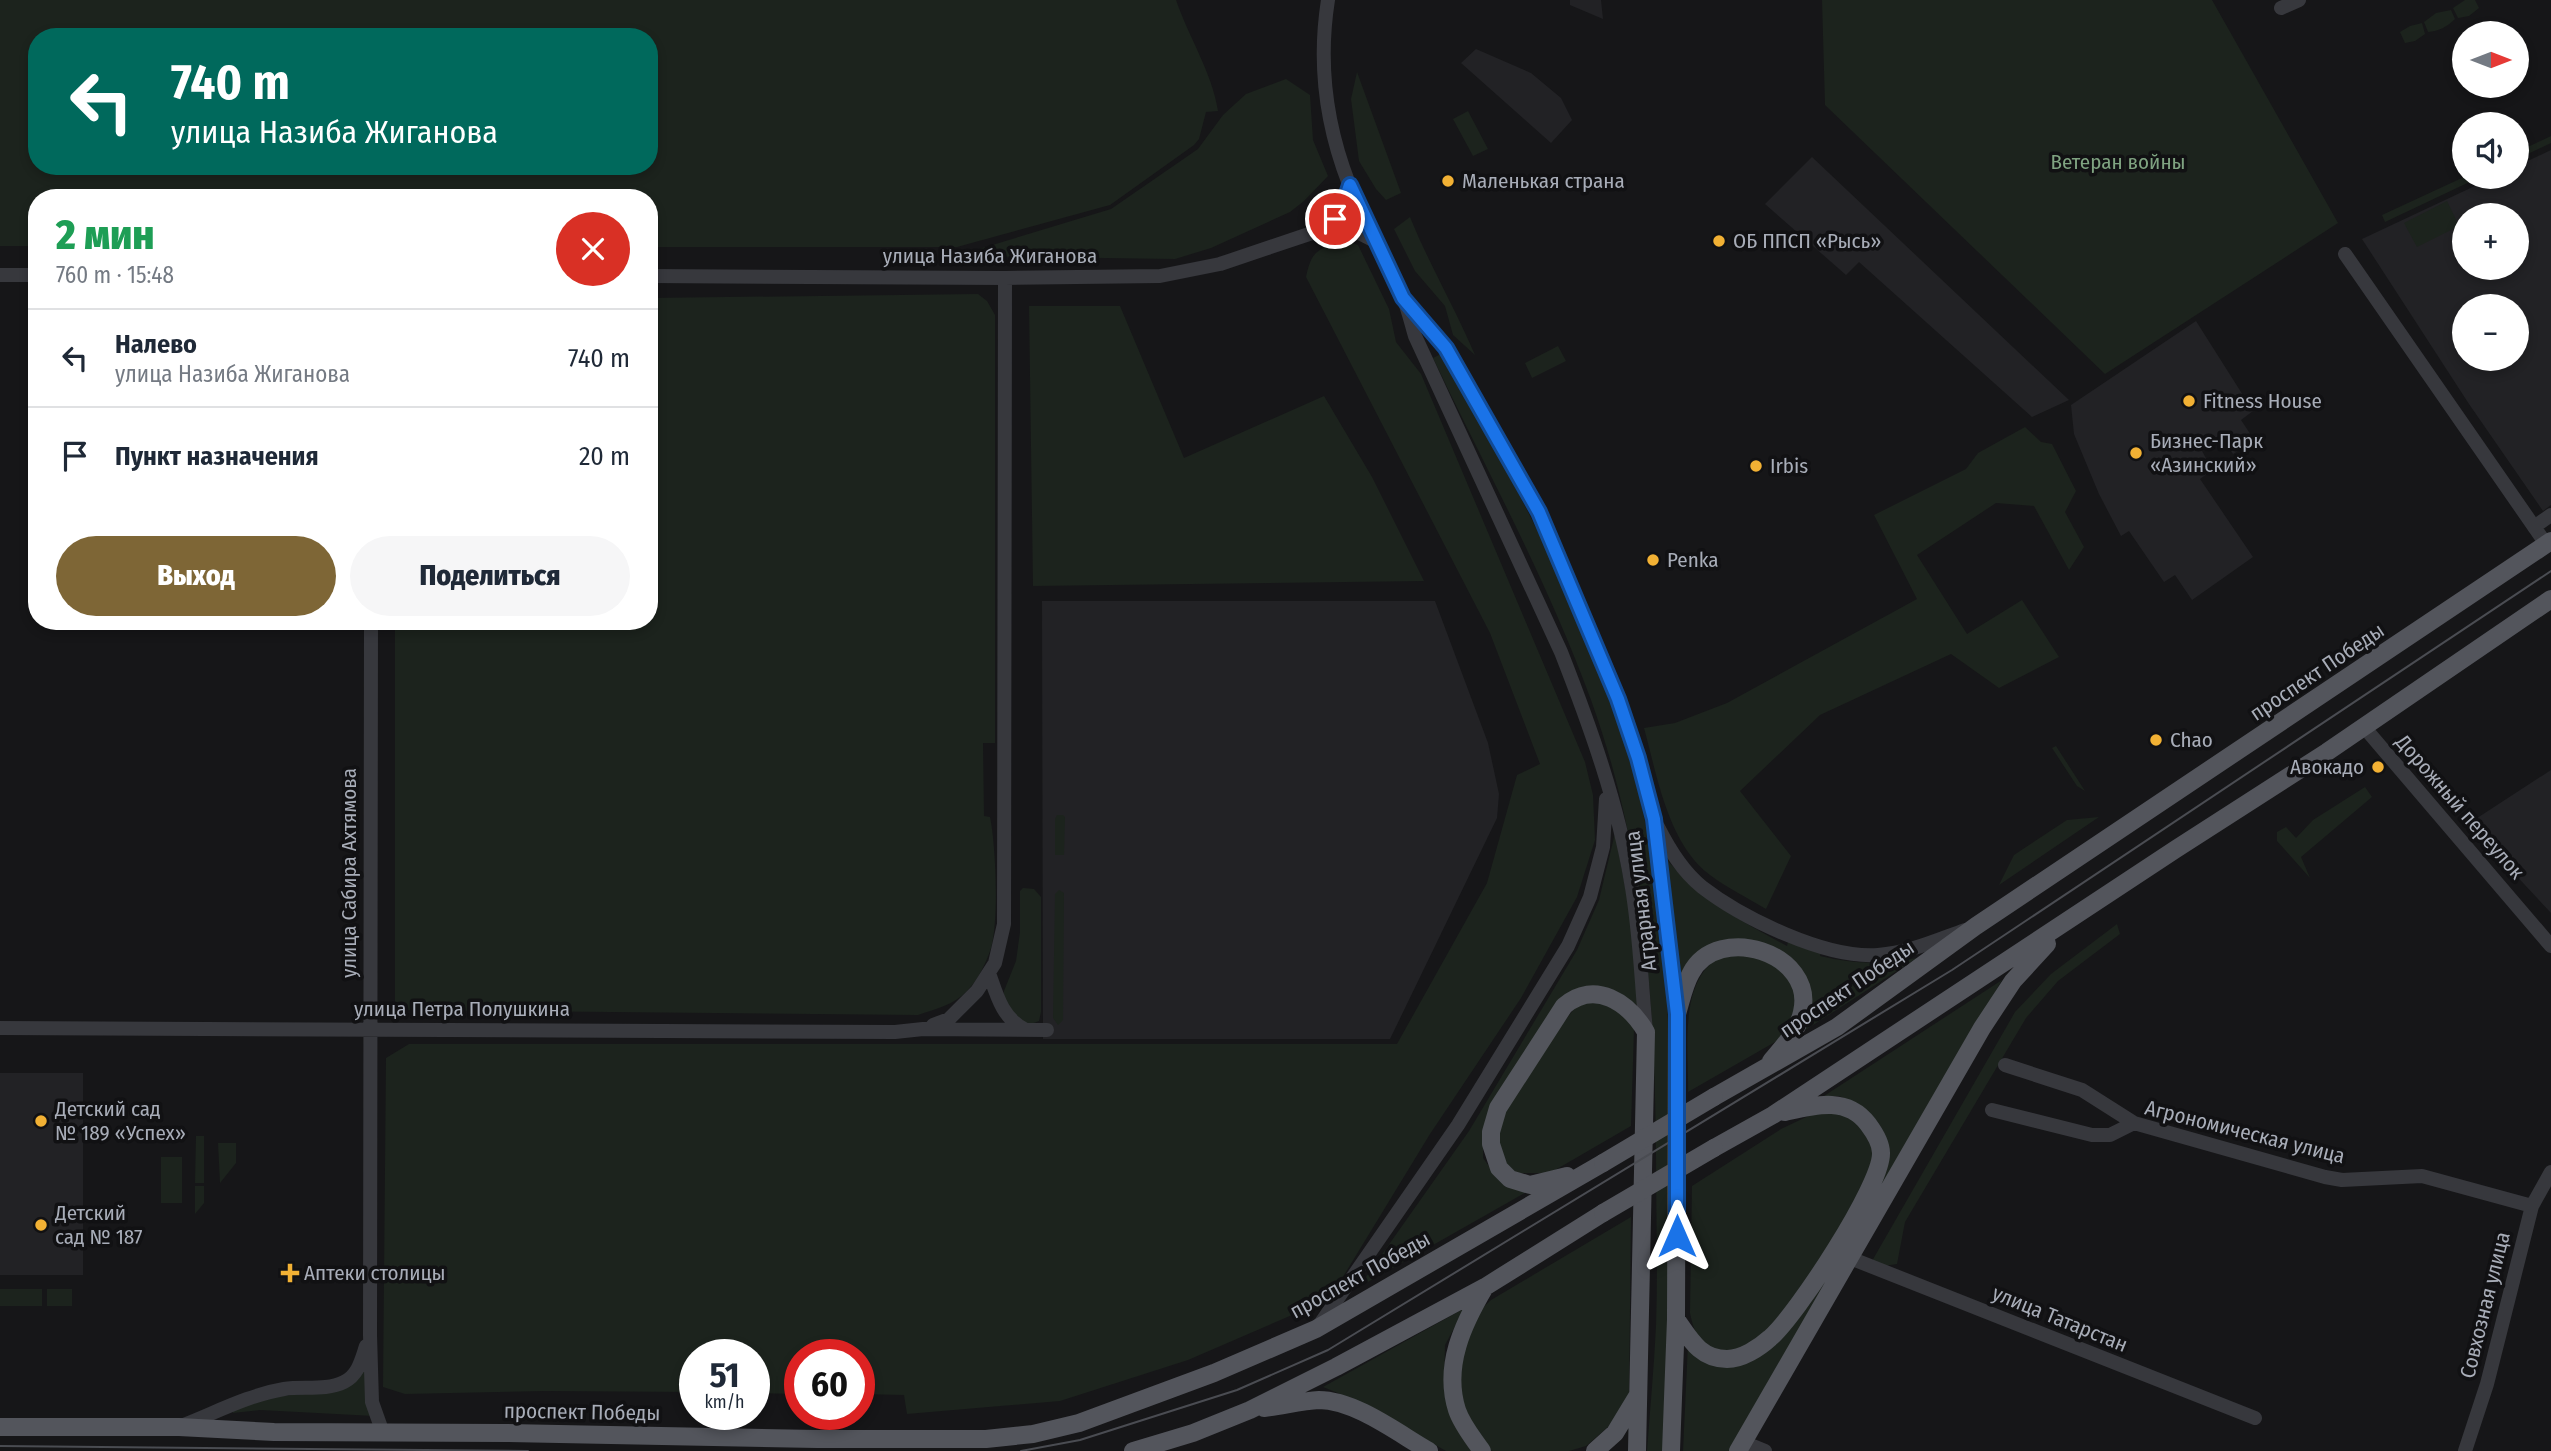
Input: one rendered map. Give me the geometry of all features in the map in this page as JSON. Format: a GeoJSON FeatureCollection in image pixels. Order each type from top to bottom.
{"type":"FeatureCollection","features":[{"type":"Feature","properties":{"kind":"main road","name":"проспект Победы"},"geometry":{"type":"LineString","coordinates":[[0,1427],[179,1427],[275,1432],[897,1440],[986,1439],[1033,1434],[1079,1423],[1214,1373],[1316,1329],[1838,1027],[1976,926],[2549,543]]}},
{"type":"Feature","properties":{"kind":"main road"},"geometry":{"type":"LineString","coordinates":[[1133,1451],[1193,1433],[1250,1410],[1336,1367],[1485,1287],[1603,1213],[1773,1115],[2364,727],[2551,599]]}},
{"type":"Feature","properties":{"kind":"main road"},"geometry":{"type":"LineString","coordinates":[[1741,1447],[1982,1028],[2013,981],[2065,923]]}},
{"type":"Feature","properties":{"kind":"main road"},"geometry":{"type":"LineString","coordinates":[[1677,1014],[1691,972],[1702,960],[1732,948],[1750,948],[1769,953],[1787,965],[1800,983],[1803,1011],[1791,1035],[1763,1071]]}},
{"type":"Feature","properties":{"kind":"main road"},"geometry":{"type":"LineString","coordinates":[[1595,1167],[1530,1185],[1510,1179],[1499,1168],[1493,1155],[1493,1120],[1552,1020],[1571,999],[1590,994],[1615,1001],[1636,1015],[1646,1032]]}},
{"type":"Feature","properties":{"kind":"main road","name":"Аграрная улица"},"geometry":{"type":"LineString","coordinates":[[1671,1451],[1676,1319],[1677,1014]]}},
{"type":"Feature","properties":{"kind":"main road","name":"Аграрная улица"},"geometry":{"type":"LineString","coordinates":[[1637,1451],[1646,1032]]}},
{"type":"Feature","properties":{"kind":"main road"},"geometry":{"type":"LineString","coordinates":[[1676,1319],[1696,1348],[1706,1355],[1737,1358],[1771,1338],[1805,1298],[1876,1178],[1881,1153],[1875,1133],[1862,1116],[1847,1108],[1820,1104],[1773,1115]]}},
{"type":"Feature","properties":{"kind":"main road"},"geometry":{"type":"LineString","coordinates":[[1482,1451],[1457,1410],[1453,1370],[1456,1347],[1468,1316],[1485,1287]]}},
{"type":"Feature","properties":{"kind":"main road"},"geometry":{"type":"LineString","coordinates":[[1595,1451],[1615,1433],[1639,1392]]}},
{"type":"Feature","properties":{"kind":"main road"},"geometry":{"type":"LineString","coordinates":[[1250,1410],[1320,1400],[1340,1403],[1384,1424],[1429,1451]]}},
{"type":"Feature","properties":{"kind":"street","name":"Аграрная улица"},"geometry":{"type":"LineString","coordinates":[[1328,0],[1324,59],[1326,98],[1333,136],[1350,185],[1403,298],[1425,360],[1561,652],[1580,700],[1621,834],[1631,879],[1646,1032]]}},
{"type":"Feature","properties":{"kind":"street"},"geometry":{"type":"LineString","coordinates":[[2281,8],[2299,0]]}},
{"type":"Feature","properties":{"kind":"street"},"geometry":{"type":"LineString","coordinates":[[1324,229],[1342,209],[1350,185]]}},
{"type":"Feature","properties":{"kind":"street","name":"улица Назиба Жиганова"},"geometry":{"type":"LineString","coordinates":[[658,276],[1160,276],[1187,272],[1282,245],[1324,229],[1353,230],[1375,241]]}},
{"type":"Feature","properties":{"kind":"street"},"geometry":{"type":"LineString","coordinates":[[2346,254],[2534,527],[2549,543]]}},
{"type":"Feature","properties":{"kind":"street"},"geometry":{"type":"LineString","coordinates":[[0,275],[28,275]]}},
{"type":"Feature","properties":{"kind":"street"},"geometry":{"type":"LineString","coordinates":[[923,1029],[949,1019],[977,991],[995,963],[1004,923],[1005,278]]}},
{"type":"Feature","properties":{"kind":"street","name":"Аграрная улица"},"geometry":{"type":"LineString","coordinates":[[1403,298],[1446,348],[1539,512],[1618,699],[1638,758],[1654,819],[1677,1014]]}},
{"type":"Feature","properties":{"kind":"street"},"geometry":{"type":"LineString","coordinates":[[1425,360],[1423,353],[1429,348],[1446,348]]}},
{"type":"Feature","properties":{"kind":"street"},"geometry":{"type":"LineString","coordinates":[[2534,527],[2551,515]]}},
{"type":"Feature","properties":{"kind":"street","name":"улица Сабира Ахтямова"},"geometry":{"type":"LineString","coordinates":[[370,630],[369,1335],[372,1402],[383,1433]]}},
{"type":"Feature","properties":{"kind":"street","name":"Дорожный переулок"},"geometry":{"type":"LineString","coordinates":[[2364,727],[2551,946]]}},
{"type":"Feature","properties":{"kind":"street"},"geometry":{"type":"LineString","coordinates":[[1316,1329],[1458,1125],[1568,946],[1590,897],[1603,847],[1606,822],[1605,780]]}},
{"type":"Feature","properties":{"kind":"street"},"geometry":{"type":"LineString","coordinates":[[1654,819],[1678,862],[1701,886],[1731,907],[1798,939],[1826,949],[1876,956],[1900,953],[1976,926]]}},
{"type":"Feature","properties":{"kind":"street"},"geometry":{"type":"LineString","coordinates":[[989,973],[1002,1009],[1013,1023],[1026,1029]]}},
{"type":"Feature","properties":{"kind":"street","name":"улица Петра Полушкина"},"geometry":{"type":"LineString","coordinates":[[0,1028],[895,1032],[923,1029],[1047,1030]]}},
{"type":"Feature","properties":{"kind":"street"},"geometry":{"type":"LineString","coordinates":[[2005,1065],[2082,1090],[2134,1122]]}},
{"type":"Feature","properties":{"kind":"street","name":"Агрономическая улица"},"geometry":{"type":"LineString","coordinates":[[1992,1110],[2092,1135],[2110,1135],[2134,1122],[2325,1177],[2342,1180],[2422,1176],[2532,1206]]}},
{"type":"Feature","properties":{"kind":"street","name":"Совхозная улица"},"geometry":{"type":"LineString","coordinates":[[2465,1451],[2487,1384],[2532,1206],[2551,1172]]}},
{"type":"Feature","properties":{"kind":"street","name":"улица Татарстан"},"geometry":{"type":"LineString","coordinates":[[1850,1258],[2255,1418]]}},
{"type":"Feature","properties":{"kind":"street","name":"улица Сабира Ахтямова"},"geometry":{"type":"LineString","coordinates":[[179,1427],[265,1393],[286,1388],[343,1383],[352,1377],[360,1365],[369,1335]]}},
{"type":"Feature","properties":{"kind":"street"},"geometry":{"type":"LineString","coordinates":[[1741,1447],[1765,1451]]}},
{"type":"Feature","properties":{"kind":"shaded area"},"geometry":{"type":"Polygon","coordinates":[[[1570,0],[1601,0],[1603,19],[1570,5],[1570,0]]]}},
{"type":"Feature","properties":{"kind":"shaded area"},"geometry":{"type":"Polygon","coordinates":[[[1476,49],[1531,73],[1561,98],[1572,120],[1551,143],[1461,63],[1476,49]]]}},
{"type":"Feature","properties":{"kind":"shaded area"},"geometry":{"type":"Polygon","coordinates":[[[2551,150],[2551,505],[2543,511],[2469,404],[2362,239],[2468,189],[2529,189],[2529,160],[2551,150]]]}},
{"type":"Feature","properties":{"kind":"shaded area"},"geometry":{"type":"Polygon","coordinates":[[[1812,157],[2069,400],[2032,417],[1859,262],[1846,275],[1765,204],[1812,157]]]}},
{"type":"Feature","properties":{"kind":"shaded area"},"geometry":{"type":"Polygon","coordinates":[[[2196,321],[2253,411],[2241,420],[2255,441],[2233,454],[2220,435],[2201,449],[2212,470],[2200,479],[2253,557],[2192,600],[2175,575],[2164,582],[2129,531],[2121,536],[2099,494],[2074,434],[2071,405],[2196,321]]]}},
{"type":"Feature","properties":{"kind":"shaded area"},"geometry":{"type":"Polygon","coordinates":[[[1042,601],[1435,601],[1488,743],[1499,794],[1497,818],[1390,1039],[1043,1039],[1042,601]]]}},
{"type":"Feature","properties":{"kind":"shaded area"},"geometry":{"type":"Polygon","coordinates":[[[2551,770],[2551,913],[2468,824],[2551,770]]]}},
{"type":"Feature","properties":{"kind":"shaded area"},"geometry":{"type":"Polygon","coordinates":[[[0,1073],[83,1073],[83,1275],[0,1275],[0,1073]]]}},
{"type":"Feature","properties":{"kind":"green space"},"geometry":{"type":"Polygon","coordinates":[[[0,0],[1176,0],[1206,69],[1218,111],[1206,112],[1199,139],[1194,145],[1110,205],[957,247],[658,247],[658,189],[28,189],[28,246],[0,246],[0,0]]]}},
{"type":"Feature","properties":{"kind":"green space","name":"Ветеран войны"},"geometry":{"type":"Polygon","coordinates":[[[1822,0],[2212,0],[2338,223],[2105,374],[1825,105],[1822,0]]]}},
{"type":"Feature","properties":{"kind":"green space"},"geometry":{"type":"Polygon","coordinates":[[[2465,0],[2475,0],[2479,8],[2469,16],[2458,18],[2453,8],[2465,0]]]}},
{"type":"Feature","properties":{"kind":"green space"},"geometry":{"type":"Polygon","coordinates":[[[2451,10],[2455,19],[2443,28],[2428,32],[2424,22],[2436,13],[2451,10]]]}},
{"type":"Feature","properties":{"kind":"green space"},"geometry":{"type":"Polygon","coordinates":[[[2422,23],[2425,34],[2415,41],[2405,43],[2400,32],[2422,23]]]}},
{"type":"Feature","properties":{"kind":"green space"},"geometry":{"type":"Polygon","coordinates":[[[1357,72],[1401,193],[1386,200],[1359,161],[1351,99],[1357,72]]]}},
{"type":"Feature","properties":{"kind":"green space"},"geometry":{"type":"Polygon","coordinates":[[[1286,79],[1310,95],[1313,140],[1328,176],[1290,212],[1211,248],[1175,259],[956,256],[1111,209],[1198,149],[1223,115],[1246,94],[1286,79]]]}},
{"type":"Feature","properties":{"kind":"green space"},"geometry":{"type":"Polygon","coordinates":[[[1468,111],[1488,149],[1473,156],[1453,119],[1468,111]]]}},
{"type":"Feature","properties":{"kind":"green space"},"geometry":{"type":"Polygon","coordinates":[[[2551,136],[2551,143],[2529,153],[2529,146],[2551,136]]]}},
{"type":"Feature","properties":{"kind":"green space"},"geometry":{"type":"Polygon","coordinates":[[[2452,183],[2452,189],[2455,189],[2385,222],[2382,215],[2452,183]]]}},
{"type":"Feature","properties":{"kind":"green space"},"geometry":{"type":"Polygon","coordinates":[[[2447,201],[2452,211],[2452,230],[2417,247],[2404,223],[2447,201]]]}},
{"type":"Feature","properties":{"kind":"green space"},"geometry":{"type":"Polygon","coordinates":[[[1410,217],[1475,355],[1453,335],[1445,306],[1415,271],[1394,229],[1410,217]]]}},
{"type":"Feature","properties":{"kind":"green space"},"geometry":{"type":"Polygon","coordinates":[[[1344,240],[1358,245],[1389,309],[1396,342],[1421,374],[1585,762],[1593,795],[1595,840],[1577,897],[1521,998],[1430,1134],[1341,1280],[1299,1312],[1188,1360],[1060,1401],[907,1414],[904,1395],[875,1394],[875,1339],[784,1339],[784,1394],[770,1393],[770,1339],[679,1339],[679,1392],[405,1394],[383,1387],[386,1058],[409,1044],[1397,1044],[1487,883],[1517,775],[1540,764],[1490,633],[1306,277],[1314,255],[1344,240]]]}},
{"type":"Feature","properties":{"kind":"green space"},"geometry":{"type":"Polygon","coordinates":[[[978,294],[987,301],[995,315],[995,743],[983,743],[984,816],[990,817],[995,864],[994,936],[981,971],[971,987],[962,996],[938,1008],[918,1015],[395,1010],[395,630],[658,630],[658,298],[978,294]]]}},
{"type":"Feature","properties":{"kind":"green space"},"geometry":{"type":"Polygon","coordinates":[[[1029,306],[1120,306],[1184,458],[1324,396],[1372,477],[1424,581],[1033,586],[1029,306]]]}},
{"type":"Feature","properties":{"kind":"green space"},"geometry":{"type":"Polygon","coordinates":[[[1558,346],[1566,361],[1532,378],[1525,363],[1558,346]]]}},
{"type":"Feature","properties":{"kind":"green space"},"geometry":{"type":"Polygon","coordinates":[[[1443,353],[1529,515],[1581,625],[1624,740],[1649,840],[1665,963],[1669,1046],[1670,1210],[1665,1451],[1647,1451],[1657,1305],[1655,1097],[1649,981],[1635,867],[1609,755],[1591,700],[1556,613],[1433,358],[1443,353]]]}},
{"type":"Feature","properties":{"kind":"green space"},"geometry":{"type":"Polygon","coordinates":[[[2025,427],[2041,442],[2052,444],[2076,491],[2065,512],[2084,547],[2069,570],[2034,506],[1996,503],[1917,555],[1967,634],[2022,600],[2059,657],[1999,688],[1951,654],[1820,715],[1740,791],[1791,856],[1766,909],[1717,880],[1696,862],[1674,827],[1666,808],[1644,728],[1675,723],[1727,703],[1917,599],[1874,515],[1966,469],[1978,453],[2025,427]]]}},
{"type":"Feature","properties":{"kind":"green space"},"geometry":{"type":"Polygon","coordinates":[[[2056,746],[2085,791],[2077,786],[2052,748],[2056,746]]]}},
{"type":"Feature","properties":{"kind":"green space"},"geometry":{"type":"Polygon","coordinates":[[[2365,787],[2372,797],[2301,857],[2310,878],[2277,841],[2277,832],[2286,827],[2296,838],[2313,820],[2365,787]]]}},
{"type":"Feature","properties":{"kind":"green space"},"geometry":{"type":"Polygon","coordinates":[[[1057,815],[1065,817],[1064,855],[1055,855],[1057,815]]]}},
{"type":"Feature","properties":{"kind":"green space"},"geometry":{"type":"Polygon","coordinates":[[[2099,817],[1999,885],[2014,855],[2067,820],[2099,817]]]}},
{"type":"Feature","properties":{"kind":"green space"},"geometry":{"type":"Polygon","coordinates":[[[1615,833],[1629,908],[1639,1006],[1613,992],[1594,988],[1566,994],[1483,1131],[1483,1158],[1494,1173],[1530,1190],[1359,1287],[1469,1131],[1577,950],[1599,900],[1615,833]]]}},
{"type":"Feature","properties":{"kind":"green space"},"geometry":{"type":"Polygon","coordinates":[[[1663,855],[1705,897],[1787,946],[1788,942],[1821,952],[1820,956],[1845,961],[1880,963],[1917,958],[1796,1036],[1804,1020],[1791,960],[1713,948],[1680,989],[1663,855]]]}},
{"type":"Feature","properties":{"kind":"green space"},"geometry":{"type":"Polygon","coordinates":[[[1023,888],[1034,889],[1041,897],[1041,1012],[1039,1021],[1031,1024],[1022,1022],[1004,1003],[1004,991],[1016,961],[1020,932],[1020,891],[1023,888]]]}},
{"type":"Feature","properties":{"kind":"green space"},"geometry":{"type":"Polygon","coordinates":[[[1059,890],[1064,893],[1063,1020],[1058,1025],[1053,1018],[1055,894],[1059,890]]]}},
{"type":"Feature","properties":{"kind":"green space"},"geometry":{"type":"Polygon","coordinates":[[[2117,924],[2120,934],[2058,981],[2026,1018],[1905,1222],[1897,1264],[1884,1266],[1872,1261],[2015,1012],[2051,974],[2117,924]]]}},
{"type":"Feature","properties":{"kind":"green space"},"geometry":{"type":"Polygon","coordinates":[[[1744,952],[1766,958],[1797,985],[1793,1016],[1786,1030],[1775,1042],[1688,1092],[1688,1019],[1697,984],[1705,970],[1718,958],[1744,952]]]}},
{"type":"Feature","properties":{"kind":"green space"},"geometry":{"type":"Polygon","coordinates":[[[2002,980],[1736,1451],[1683,1451],[1688,1344],[1717,1361],[1779,1336],[1810,1304],[1883,1175],[1884,1135],[1878,1122],[1853,1102],[1839,1096],[1824,1096],[2002,980]]]}},
{"type":"Feature","properties":{"kind":"green space"},"geometry":{"type":"Polygon","coordinates":[[[1581,1001],[1599,1001],[1631,1019],[1634,1029],[1631,1126],[1550,1173],[1513,1173],[1500,1150],[1498,1134],[1501,1121],[1508,1104],[1532,1065],[1581,1001]]]}},
{"type":"Feature","properties":{"kind":"green space"},"geometry":{"type":"Polygon","coordinates":[[[1823,1109],[1855,1118],[1876,1152],[1872,1174],[1829,1252],[1789,1311],[1766,1334],[1744,1348],[1721,1351],[1714,1349],[1699,1338],[1690,1313],[1692,1186],[1781,1129],[1823,1109]]]}},
{"type":"Feature","properties":{"kind":"green space"},"geometry":{"type":"Polygon","coordinates":[[[196,1136],[204,1136],[204,1183],[195,1183],[196,1136]]]}},
{"type":"Feature","properties":{"kind":"green space"},"geometry":{"type":"Polygon","coordinates":[[[218,1143],[236,1143],[236,1163],[220,1183],[218,1143]]]}},
{"type":"Feature","properties":{"kind":"green space"},"geometry":{"type":"Polygon","coordinates":[[[161,1157],[182,1157],[182,1203],[161,1203],[161,1157]]]}},
{"type":"Feature","properties":{"kind":"green space"},"geometry":{"type":"Polygon","coordinates":[[[195,1186],[204,1186],[204,1203],[195,1214],[195,1186]]]}},
{"type":"Feature","properties":{"kind":"green space"},"geometry":{"type":"Polygon","coordinates":[[[1631,1217],[1629,1400],[1608,1427],[1586,1446],[1569,1451],[1486,1449],[1462,1411],[1459,1347],[1471,1319],[1491,1300],[1631,1217]]]}},
{"type":"Feature","properties":{"kind":"green space"},"geometry":{"type":"Polygon","coordinates":[[[0,1289],[42,1289],[42,1306],[0,1306],[0,1289]]]}},
{"type":"Feature","properties":{"kind":"green space"},"geometry":{"type":"Polygon","coordinates":[[[47,1289],[72,1289],[72,1306],[47,1306],[47,1289]]]}},
{"type":"Feature","properties":{"kind":"green space"},"geometry":{"type":"Polygon","coordinates":[[[1465,1308],[1445,1345],[1444,1391],[1459,1431],[1476,1451],[1446,1451],[1360,1402],[1323,1387],[1465,1308]]]}},
{"type":"Feature","properties":{"kind":"green space"},"geometry":{"type":"Polygon","coordinates":[[[367,1365],[374,1416],[260,1410],[233,1413],[255,1399],[328,1391],[367,1365]]]}},
{"type":"Feature","properties":{"kind":"tram line"},"geometry":{"type":"LineString","coordinates":[[1021,1451],[1080,1440],[1237,1390],[1328,1350],[1952,970],[2551,571]]}},
{"type":"Feature","properties":{"kind":"tram line"},"geometry":{"type":"LineString","coordinates":[[0,1446],[528,1451]]}},
{"type":"Feature","properties":{"kind":"place","name":"Маленькая страна"},"geometry":{"type":"Point","coordinates":[1448,181]}},
{"type":"Feature","properties":{"kind":"place","name":"ОБ ППСП «Рысь»"},"geometry":{"type":"Point","coordinates":[1719,241]}},
{"type":"Feature","properties":{"kind":"place","name":"Fitness House"},"geometry":{"type":"Point","coordinates":[2189,401]}},
{"type":"Feature","properties":{"kind":"place","name":"Бизнес-Парк «Азинский»"},"geometry":{"type":"Point","coordinates":[2136,453]}},
{"type":"Feature","properties":{"kind":"place","name":"Irbis"},"geometry":{"type":"Point","coordinates":[1756,466]}},
{"type":"Feature","properties":{"kind":"place","name":"Penka"},"geometry":{"type":"Point","coordinates":[1653,560]}},
{"type":"Feature","properties":{"kind":"place","name":"Chao"},"geometry":{"type":"Point","coordinates":[2156,740]}},
{"type":"Feature","properties":{"kind":"place","name":"Авокадо"},"geometry":{"type":"Point","coordinates":[2378,767]}},
{"type":"Feature","properties":{"kind":"place","name":"Детский сад № 189 «Успех»"},"geometry":{"type":"Point","coordinates":[41,1121]}},
{"type":"Feature","properties":{"kind":"place","name":"Детский сад № 187"},"geometry":{"type":"Point","coordinates":[41,1225]}},
{"type":"Feature","properties":{"kind":"place","name":"Аптеки столицы"},"geometry":{"type":"Point","coordinates":[290,1273]}},
{"type":"Feature","properties":{"kind":"route"},"geometry":{"type":"LineString","coordinates":[[1335,219],[1342,209],[1350,185],[1403,298],[1446,348],[1539,512],[1618,699],[1638,758],[1654,819],[1677,1014],[1677,1236]]}}]}
